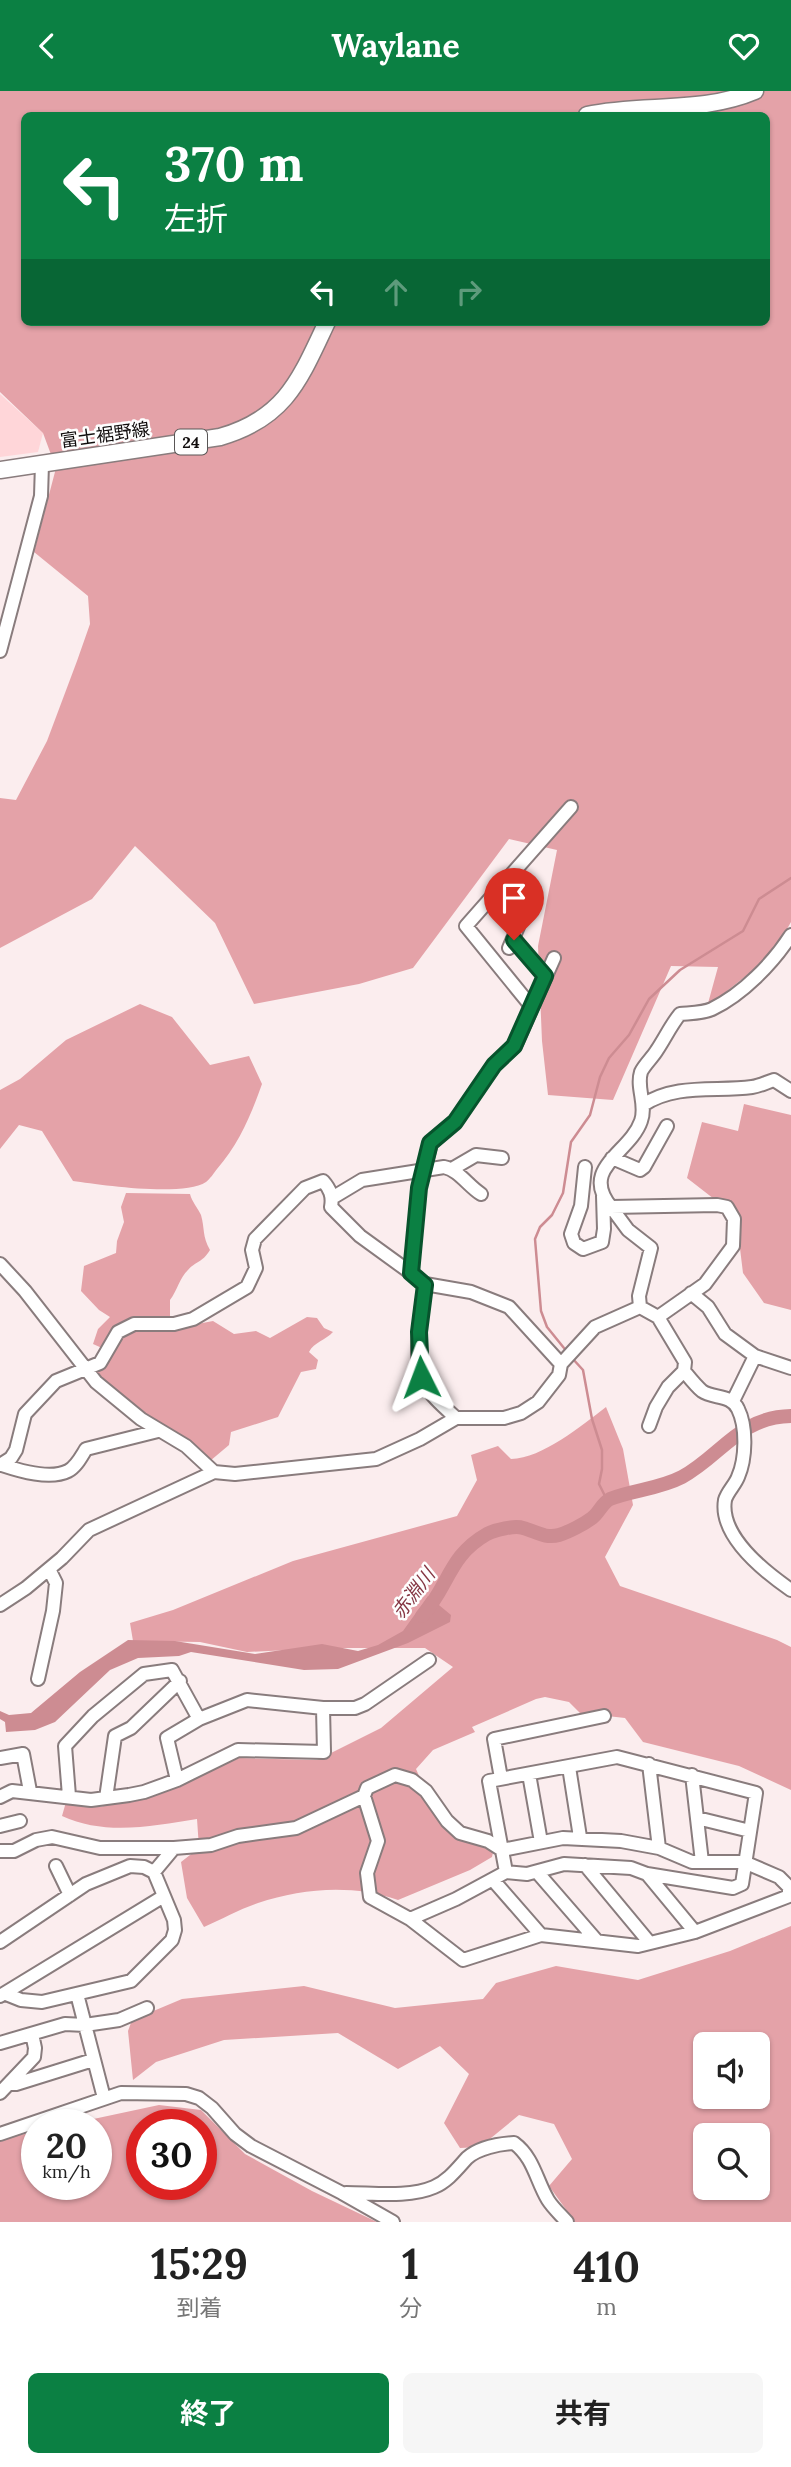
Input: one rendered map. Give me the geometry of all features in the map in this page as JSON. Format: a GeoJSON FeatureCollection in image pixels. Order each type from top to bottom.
{"type":"FeatureCollection","features":[{"type":"Feature","properties":{"kind":"main road"},"geometry":{"type":"LineString","coordinates":[[606,112],[702,106],[755,91]]}},
{"type":"Feature","properties":{"kind":"main road","name":"富士裾野線"},"geometry":{"type":"LineString","coordinates":[[0,470],[240,432],[287,398],[300,380],[325,326]]}},
{"type":"Feature","properties":{"kind":"street"},"geometry":{"type":"LineString","coordinates":[[0,651],[41,496],[42,464]]}},
{"type":"Feature","properties":{"kind":"street"},"geometry":{"type":"LineString","coordinates":[[0,477],[20,467]]}},
{"type":"Feature","properties":{"kind":"street"},"geometry":{"type":"LineString","coordinates":[[531,1006],[467,926],[571,807]]}},
{"type":"Feature","properties":{"kind":"street"},"geometry":{"type":"LineString","coordinates":[[500,887],[523,915],[512,944],[545,976]]}},
{"type":"Feature","properties":{"kind":"street"},"geometry":{"type":"LineString","coordinates":[[585,1167],[581,1206],[571,1234],[574,1243],[583,1249],[602,1242],[604,1229],[601,1174],[641,1122],[641,1072],[680,1014],[711,1010],[751,982],[778,955],[791,935]]}},
{"type":"Feature","properties":{"kind":"street"},"geometry":{"type":"LineString","coordinates":[[411,1273],[419,1188],[430,1143],[455,1122],[494,1065],[514,1046],[554,958]]}},
{"type":"Feature","properties":{"kind":"street"},"geometry":{"type":"LineString","coordinates":[[643,1105],[653,1098],[688,1089],[753,1087],[774,1080],[791,1091]]}},
{"type":"Feature","properties":{"kind":"street"},"geometry":{"type":"LineString","coordinates":[[611,1158],[640,1170],[667,1126]]}},
{"type":"Feature","properties":{"kind":"street"},"geometry":{"type":"LineString","coordinates":[[452,1169],[476,1155],[502,1158]]}},
{"type":"Feature","properties":{"kind":"street"},"geometry":{"type":"LineString","coordinates":[[331,1198],[362,1180],[444,1167],[452,1169],[481,1194]]}},
{"type":"Feature","properties":{"kind":"street"},"geometry":{"type":"LineString","coordinates":[[1,1465],[11,1458],[16,1450],[25,1414],[56,1381],[100,1363],[118,1332],[134,1324],[174,1324],[192,1319],[247,1287],[257,1268],[252,1250],[255,1239],[305,1188],[323,1181],[330,1189],[331,1207],[360,1236],[425,1285],[471,1292],[509,1307],[563,1362]]}},
{"type":"Feature","properties":{"kind":"street"},"geometry":{"type":"LineString","coordinates":[[603,1196],[628,1230],[651,1248],[639,1296],[640,1307]]}},
{"type":"Feature","properties":{"kind":"street"},"geometry":{"type":"LineString","coordinates":[[611,1207],[727,1207],[734,1219],[733,1246],[705,1284],[658,1317]]}},
{"type":"Feature","properties":{"kind":"street"},"geometry":{"type":"LineString","coordinates":[[0,1264],[25,1291],[84,1369],[112,1396],[158,1431],[186,1446],[214,1472]]}},
{"type":"Feature","properties":{"kind":"street"},"geometry":{"type":"LineString","coordinates":[[425,1285],[419,1332],[421,1380],[456,1418]]}},
{"type":"Feature","properties":{"kind":"street"},"geometry":{"type":"LineString","coordinates":[[691,1293],[708,1307],[724,1333],[755,1356],[791,1368]]}},
{"type":"Feature","properties":{"kind":"street"},"geometry":{"type":"LineString","coordinates":[[640,1307],[658,1317],[685,1362],[684,1371],[668,1387],[649,1426]]}},
{"type":"Feature","properties":{"kind":"street"},"geometry":{"type":"LineString","coordinates":[[0,1605],[49,1569],[89,1530],[214,1472],[235,1473],[376,1458],[420,1439],[456,1418],[490,1419],[521,1413],[538,1402],[559,1375],[563,1362],[595,1327],[640,1307]]}},
{"type":"Feature","properties":{"kind":"street"},"geometry":{"type":"LineString","coordinates":[[733,1401],[755,1356]]}},
{"type":"Feature","properties":{"kind":"street"},"geometry":{"type":"LineString","coordinates":[[684,1371],[703,1392],[733,1401],[741,1416],[744,1442],[739,1476],[725,1499],[726,1524],[739,1543],[769,1575],[791,1590]]}},
{"type":"Feature","properties":{"kind":"street"},"geometry":{"type":"LineString","coordinates":[[1,1465],[32,1474],[66,1473],[74,1467],[86,1449],[158,1431]]}},
{"type":"Feature","properties":{"kind":"street"},"geometry":{"type":"LineString","coordinates":[[37,1679],[53,1611],[56,1583],[49,1569]]}},
{"type":"Feature","properties":{"kind":"street"},"geometry":{"type":"LineString","coordinates":[[177,1780],[167,1738],[199,1719],[247,1700],[355,1707],[365,1704],[429,1660]]}},
{"type":"Feature","properties":{"kind":"street"},"geometry":{"type":"LineString","coordinates":[[69,1796],[65,1746],[93,1716],[144,1674],[172,1670],[199,1719]]}},
{"type":"Feature","properties":{"kind":"street"},"geometry":{"type":"LineString","coordinates":[[106,1798],[115,1736],[131,1728],[180,1681]]}},
{"type":"Feature","properties":{"kind":"street"},"geometry":{"type":"LineString","coordinates":[[0,1797],[12,1791],[30,1791],[90,1800],[106,1798],[144,1792],[177,1780],[238,1750],[324,1752],[323,1707]]}},
{"type":"Feature","properties":{"kind":"street"},"geometry":{"type":"LineString","coordinates":[[501,1778],[494,1739],[604,1716]]}},
{"type":"Feature","properties":{"kind":"street"},"geometry":{"type":"LineString","coordinates":[[0,1758],[23,1754],[30,1791]]}},
{"type":"Feature","properties":{"kind":"street"},"geometry":{"type":"LineString","coordinates":[[410,1919],[456,1899],[506,1872],[537,1872],[564,1864],[631,1868],[646,1874],[733,1888],[742,1884],[756,1793],[617,1757],[489,1781],[506,1872]]}},
{"type":"Feature","properties":{"kind":"street"},"geometry":{"type":"LineString","coordinates":[[649,1764],[659,1848]]}},
{"type":"Feature","properties":{"kind":"street"},"geometry":{"type":"LineString","coordinates":[[569,1767],[580,1837]]}},
{"type":"Feature","properties":{"kind":"street"},"geometry":{"type":"LineString","coordinates":[[529,1774],[541,1842]]}},
{"type":"Feature","properties":{"kind":"street"},"geometry":{"type":"LineString","coordinates":[[395,1775],[412,1780],[426,1791],[447,1821],[460,1833],[488,1841],[502,1850],[580,1837],[659,1848],[692,1862],[744,1862],[779,1877],[790,1887],[787,1897],[695,1932],[638,1946],[541,1935],[463,1960],[410,1919],[370,1897],[367,1873],[378,1841],[364,1796],[366,1788],[395,1775]]}},
{"type":"Feature","properties":{"kind":"street"},"geometry":{"type":"LineString","coordinates":[[692,1775],[702,1862]]}},
{"type":"Feature","properties":{"kind":"street"},"geometry":{"type":"LineString","coordinates":[[0,1851],[14,1851],[36,1840],[52,1837],[100,1847],[174,1848],[211,1845],[238,1836],[296,1828],[364,1796]]}},
{"type":"Feature","properties":{"kind":"street"},"geometry":{"type":"LineString","coordinates":[[697,1818],[750,1831]]}},
{"type":"Feature","properties":{"kind":"street"},"geometry":{"type":"LineString","coordinates":[[0,1826],[20,1821]]}},
{"type":"Feature","properties":{"kind":"street"},"geometry":{"type":"LineString","coordinates":[[154,1872],[174,1848]]}},
{"type":"Feature","properties":{"kind":"street"},"geometry":{"type":"LineString","coordinates":[[585,1865],[649,1942]]}},
{"type":"Feature","properties":{"kind":"street"},"geometry":{"type":"LineString","coordinates":[[56,1866],[69,1895]]}},
{"type":"Feature","properties":{"kind":"street"},"geometry":{"type":"LineString","coordinates":[[0,1942],[86,1884],[130,1867],[144,1867],[154,1872],[174,1920],[175,1930],[172,1940],[131,1981],[42,2002],[3,1995]]}},
{"type":"Feature","properties":{"kind":"street"},"geometry":{"type":"LineString","coordinates":[[537,1872],[596,1940]]}},
{"type":"Feature","properties":{"kind":"street"},"geometry":{"type":"LineString","coordinates":[[646,1874],[695,1932]]}},
{"type":"Feature","properties":{"kind":"street"},"geometry":{"type":"LineString","coordinates":[[493,1880],[541,1935]]}},
{"type":"Feature","properties":{"kind":"street"},"geometry":{"type":"LineString","coordinates":[[3,1995],[164,1896]]}},
{"type":"Feature","properties":{"kind":"street"},"geometry":{"type":"LineString","coordinates":[[77,1994],[104,2098]]}},
{"type":"Feature","properties":{"kind":"street"},"geometry":{"type":"LineString","coordinates":[[0,2043],[65,2024],[85,2025],[118,2020],[147,2007]]}},
{"type":"Feature","properties":{"kind":"street"},"geometry":{"type":"LineString","coordinates":[[5,2088],[34,2057],[36,2047],[32,2034]]}},
{"type":"Feature","properties":{"kind":"street"},"geometry":{"type":"LineString","coordinates":[[5,2088],[93,2060]]}},
{"type":"Feature","properties":{"kind":"street"},"geometry":{"type":"LineString","coordinates":[[0,2134],[121,2093],[186,2094],[199,2098],[212,2108],[235,2134],[251,2146],[393,2222]]}},
{"type":"Feature","properties":{"kind":"street"},"geometry":{"type":"LineString","coordinates":[[342,2193],[405,2192],[435,2187],[450,2177],[470,2155],[500,2144],[514,2143],[530,2161],[548,2201],[567,2222]]}},
{"type":"Feature","properties":{"kind":"shaded area"},"geometry":{"type":"Polygon","coordinates":[[[0,91],[791,91],[791,922],[772,955],[707,1007],[718,967],[671,966],[613,1100],[548,1095],[542,1041],[538,946],[557,850],[509,839],[413,968],[359,984],[254,1004],[215,923],[135,846],[92,899],[0,948],[0,798],[16,800],[47,741],[90,624],[88,596],[34,552],[56,468],[43,433],[0,392],[0,91]]]}},
{"type":"Feature","properties":{"kind":"shaded area"},"geometry":{"type":"Polygon","coordinates":[[[0,394],[43,433],[38,452],[0,457],[0,394]]]}},
{"type":"Feature","properties":{"kind":"shaded area"},"geometry":{"type":"Polygon","coordinates":[[[140,1004],[172,1017],[210,1065],[249,1056],[262,1084],[238,1139],[209,1179],[195,1186],[179,1189],[121,1187],[73,1181],[42,1131],[19,1125],[0,1149],[0,1090],[20,1079],[66,1040],[140,1004]]]}},
{"type":"Feature","properties":{"kind":"shaded area"},"geometry":{"type":"Polygon","coordinates":[[[744,1104],[791,1115],[791,1310],[764,1303],[743,1273],[736,1216],[687,1178],[702,1122],[738,1131],[744,1104]]]}},
{"type":"Feature","properties":{"kind":"shaded area"},"geometry":{"type":"Polygon","coordinates":[[[126,1193],[190,1194],[201,1215],[210,1250],[183,1276],[170,1300],[170,1316],[160,1320],[132,1318],[102,1348],[93,1344],[98,1329],[110,1317],[99,1310],[81,1291],[84,1266],[116,1253],[124,1222],[121,1207],[126,1193]]]}},
{"type":"Feature","properties":{"kind":"shaded area"},"geometry":{"type":"Polygon","coordinates":[[[307,1317],[317,1318],[324,1328],[333,1332],[309,1352],[318,1360],[316,1369],[301,1372],[278,1417],[231,1432],[229,1445],[210,1461],[90,1373],[120,1338],[138,1329],[156,1332],[213,1321],[234,1334],[256,1331],[270,1338],[307,1317]]]}},
{"type":"Feature","properties":{"kind":"shaded area"},"geometry":{"type":"Polygon","coordinates":[[[606,1407],[623,1449],[633,1505],[605,1557],[620,1586],[791,1647],[791,1790],[739,1766],[643,1742],[625,1718],[580,1713],[569,1702],[545,1697],[536,1699],[472,1727],[475,1732],[433,1750],[416,1769],[439,1821],[467,1842],[494,1848],[492,1857],[470,1870],[398,1900],[346,1890],[310,1891],[258,1903],[204,1927],[187,1898],[181,1862],[199,1848],[197,1819],[112,1828],[78,1822],[62,1816],[66,1802],[99,1807],[163,1793],[239,1758],[317,1760],[381,1728],[453,1667],[425,1648],[328,1648],[247,1652],[200,1642],[133,1641],[130,1623],[173,1610],[293,1561],[457,1516],[477,1480],[471,1455],[498,1446],[511,1459],[536,1453],[561,1440],[606,1407]]]}},
{"type":"Feature","properties":{"kind":"shaded area"},"geometry":{"type":"Polygon","coordinates":[[[428,1596],[451,1615],[450,1622],[408,1643],[338,1669],[304,1670],[191,1652],[179,1656],[138,1658],[110,1670],[55,1722],[35,1730],[6,1732],[5,1722],[0,1719],[0,1711],[9,1715],[31,1713],[80,1672],[128,1640],[175,1641],[255,1654],[322,1644],[358,1651],[378,1645],[403,1631],[428,1596]]]}},
{"type":"Feature","properties":{"kind":"shaded area"},"geometry":{"type":"Polygon","coordinates":[[[791,1926],[791,2222],[575,2222],[549,2186],[572,2159],[554,2124],[519,2115],[480,2147],[460,2148],[444,2123],[469,2074],[440,2046],[398,2069],[338,2033],[224,2040],[156,2062],[133,2080],[128,2031],[132,2020],[182,1999],[304,1986],[395,2008],[483,1999],[496,1983],[556,1966],[638,1980],[730,1951],[791,1926]]]}},
{"type":"Feature","properties":{"kind":"shaded area"},"geometry":{"type":"Polygon","coordinates":[[[159,2105],[193,2109],[140,2109],[159,2105]]]}},
{"type":"Feature","properties":{"kind":"shaded area"},"geometry":{"type":"Polygon","coordinates":[[[126,2112],[126,2200],[217,2200],[217,2126],[245,2154],[312,2191],[377,2222],[0,2222],[0,2138],[21,2135],[21,2200],[112,2200],[112,2115],[126,2112]]]}},
{"type":"Feature","properties":{"kind":"waterway"},"geometry":{"type":"LineString","coordinates":[[568,1353],[547,1327],[541,1311],[535,1239],[563,1193],[571,1142],[590,1115],[600,1077],[609,1058],[629,1035],[649,999],[680,970],[743,931],[759,899],[791,878]]}},
{"type":"Feature","properties":{"kind":"waterway"},"geometry":{"type":"LineString","coordinates":[[572,1358],[583,1370],[592,1419],[602,1450],[599,1484],[607,1500]]}},
{"type":"Feature","properties":{"kind":"waterway","name":"赤淵川"},"geometry":{"type":"LineString","coordinates":[[422,1616],[456,1562],[487,1534],[515,1527],[549,1536],[563,1534],[592,1518],[610,1499],[682,1477],[744,1430],[773,1418],[791,1416]]}},
{"type":"Feature","properties":{"kind":"route"},"geometry":{"type":"LineString","coordinates":[[421,1377],[419,1332],[425,1285],[411,1273],[419,1188],[430,1143],[455,1122],[494,1065],[514,1046],[545,976],[514,940]]}}]}
